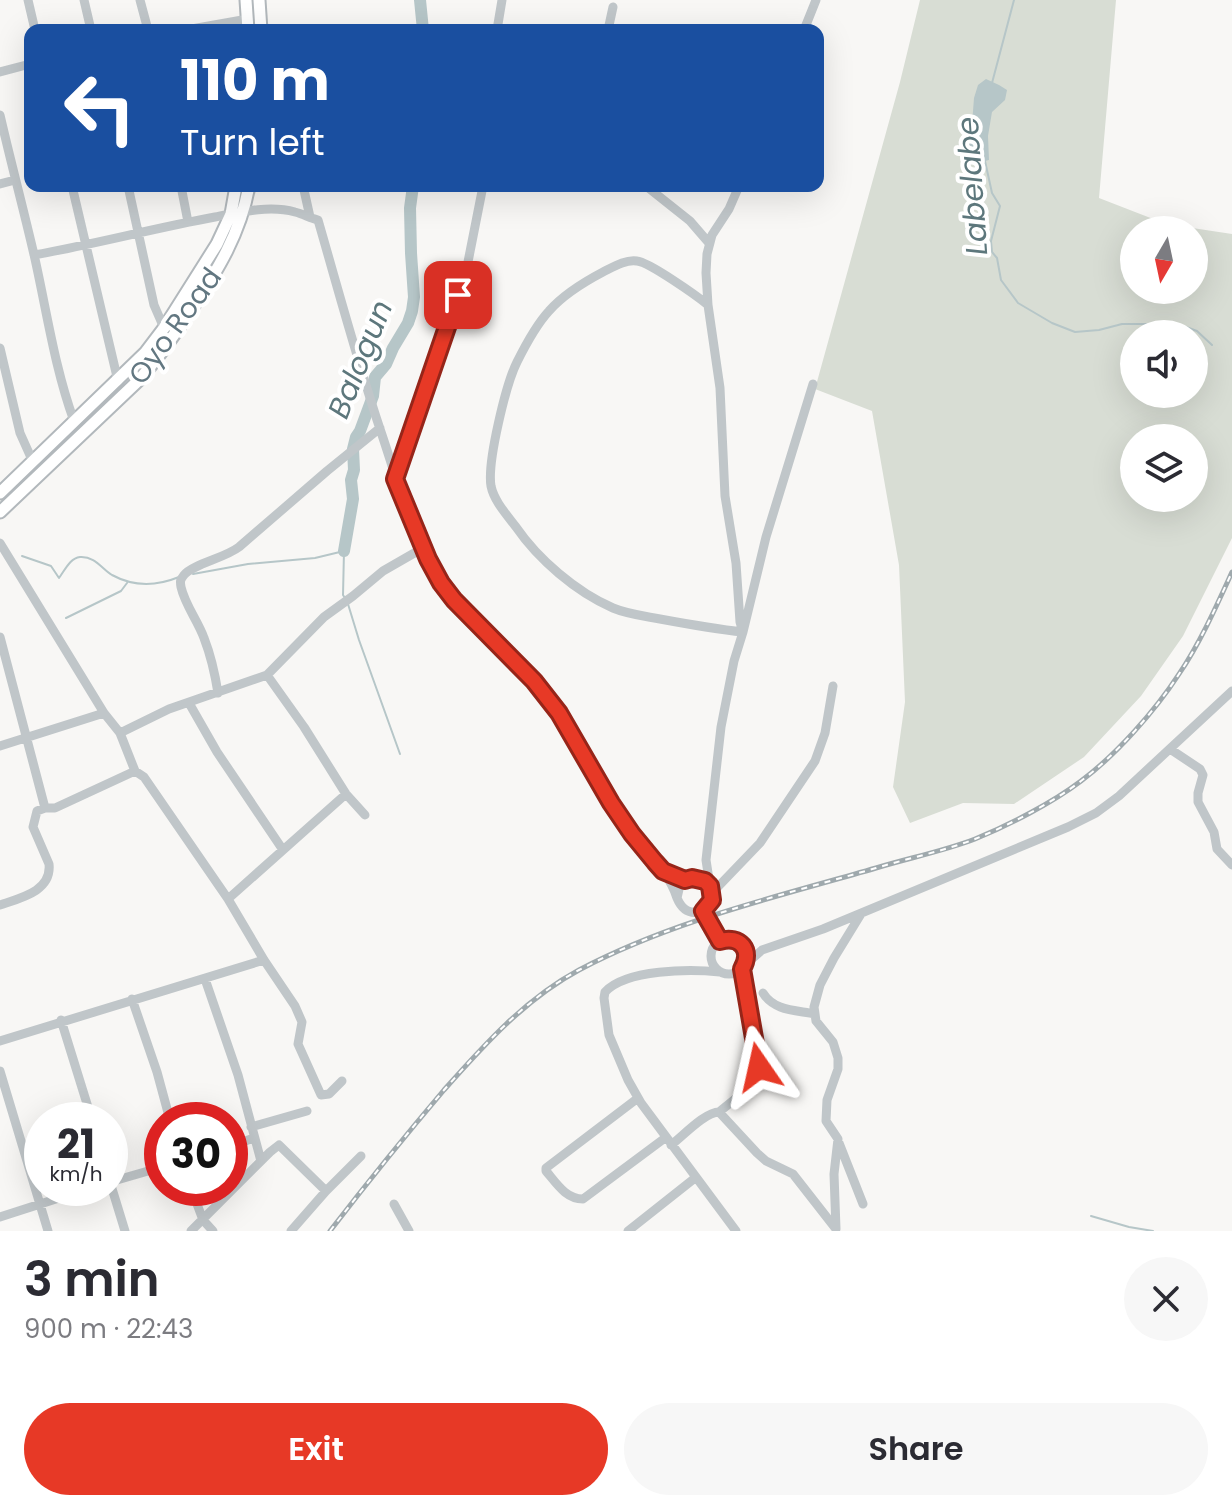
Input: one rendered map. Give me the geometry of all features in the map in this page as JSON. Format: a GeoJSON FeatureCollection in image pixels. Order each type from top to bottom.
{"type":"FeatureCollection","features":[{"type":"Feature","properties":{"kind":"main road"},"geometry":{"type":"LineString","coordinates":[[246,0],[248,24]]}},
{"type":"Feature","properties":{"kind":"main road"},"geometry":{"type":"LineString","coordinates":[[259,0],[261,24]]}},
{"type":"Feature","properties":{"kind":"main road","name":"Oyo Road"},"geometry":{"type":"LineString","coordinates":[[0,493],[145,353],[238,213],[236,192]]}},
{"type":"Feature","properties":{"kind":"main road","name":"Oyo Road"},"geometry":{"type":"LineString","coordinates":[[0,512],[156,361],[227,253],[247,192]]}},
{"type":"Feature","properties":{"kind":"street"},"geometry":{"type":"LineString","coordinates":[[28,0],[34,24]]}},
{"type":"Feature","properties":{"kind":"street"},"geometry":{"type":"LineString","coordinates":[[84,0],[90,24]]}},
{"type":"Feature","properties":{"kind":"street"},"geometry":{"type":"LineString","coordinates":[[140,0],[146,24]]}},
{"type":"Feature","properties":{"kind":"street"},"geometry":{"type":"LineString","coordinates":[[498,24],[502,0]]}},
{"type":"Feature","properties":{"kind":"street"},"geometry":{"type":"LineString","coordinates":[[806,24],[816,0]]}},
{"type":"Feature","properties":{"kind":"street"},"geometry":{"type":"LineString","coordinates":[[609,24],[613,7]]}},
{"type":"Feature","properties":{"kind":"street"},"geometry":{"type":"LineString","coordinates":[[0,72],[24,66]]}},
{"type":"Feature","properties":{"kind":"street"},"geometry":{"type":"LineString","coordinates":[[0,115],[61,380],[74,421]]}},
{"type":"Feature","properties":{"kind":"street"},"geometry":{"type":"LineString","coordinates":[[0,184],[15,180]]}},
{"type":"Feature","properties":{"kind":"street"},"geometry":{"type":"LineString","coordinates":[[74,192],[118,381]]}},
{"type":"Feature","properties":{"kind":"street"},"geometry":{"type":"LineString","coordinates":[[129,192],[154,305],[164,328]]}},
{"type":"Feature","properties":{"kind":"street"},"geometry":{"type":"LineString","coordinates":[[182,192],[188,222]]}},
{"type":"Feature","properties":{"kind":"street"},"geometry":{"type":"LineString","coordinates":[[304,192],[310,217]]}},
{"type":"Feature","properties":{"kind":"street"},"geometry":{"type":"LineString","coordinates":[[395,479],[466,272],[482,192]]}},
{"type":"Feature","properties":{"kind":"street"},"geometry":{"type":"LineString","coordinates":[[654,192],[690,221],[709,243]]}},
{"type":"Feature","properties":{"kind":"street"},"geometry":{"type":"LineString","coordinates":[[736,192],[709,243],[706,273],[720,388],[725,496],[743,632]]}},
{"type":"Feature","properties":{"kind":"street"},"geometry":{"type":"LineString","coordinates":[[34,255],[238,213],[284,210],[318,220],[395,479],[441,583],[534,681],[559,713],[611,803],[663,871],[684,909],[690,912],[703,911],[709,906],[711,890],[706,860],[721,727],[734,661],[766,537],[813,384]]}},
{"type":"Feature","properties":{"kind":"street"},"geometry":{"type":"LineString","coordinates":[[708,305],[653,267],[639,261],[629,261],[603,272],[553,307],[514,369],[497,429],[492,487],[497,500],[530,547],[552,568],[595,599],[628,612],[743,632]]}},
{"type":"Feature","properties":{"kind":"street"},"geometry":{"type":"LineString","coordinates":[[0,348],[20,433],[33,462]]}},
{"type":"Feature","properties":{"kind":"street"},"geometry":{"type":"LineString","coordinates":[[218,693],[205,639],[180,583],[185,574],[231,554],[380,428]]}},
{"type":"Feature","properties":{"kind":"street"},"geometry":{"type":"LineString","coordinates":[[0,543],[104,713],[120,733],[135,771],[144,777],[228,899],[295,1006],[302,1022],[298,1044],[321,1095],[329,1094],[342,1081]]}},
{"type":"Feature","properties":{"kind":"street"},"geometry":{"type":"LineString","coordinates":[[120,733],[169,709],[267,675],[324,617],[383,571],[423,548]]}},
{"type":"Feature","properties":{"kind":"street"},"geometry":{"type":"LineString","coordinates":[[0,637],[45,808]]}},
{"type":"Feature","properties":{"kind":"street"},"geometry":{"type":"LineString","coordinates":[[267,675],[346,794],[365,815]]}},
{"type":"Feature","properties":{"kind":"street"},"geometry":{"type":"LineString","coordinates":[[711,890],[760,843],[815,761],[825,733],[833,686]]}},
{"type":"Feature","properties":{"kind":"street"},"geometry":{"type":"LineString","coordinates":[[736,1231],[668,1142],[628,1080],[609,1035],[605,992],[615,983],[674,970],[696,969],[734,974],[762,950],[1068,827],[1096,813],[1119,796],[1232,691]]}},
{"type":"Feature","properties":{"kind":"street"},"geometry":{"type":"LineString","coordinates":[[189,703],[217,752],[283,850]]}},
{"type":"Feature","properties":{"kind":"street"},"geometry":{"type":"LineString","coordinates":[[0,746],[104,713]]}},
{"type":"Feature","properties":{"kind":"street"},"geometry":{"type":"LineString","coordinates":[[1170,749],[1200,769],[1203,775],[1198,802],[1214,832],[1217,849],[1232,865]]}},
{"type":"Feature","properties":{"kind":"street"},"geometry":{"type":"LineString","coordinates":[[0,905],[40,889],[48,879],[49,864],[33,827],[37,811],[55,808],[135,771]]}},
{"type":"Feature","properties":{"kind":"street"},"geometry":{"type":"LineString","coordinates":[[228,899],[346,794]]}},
{"type":"Feature","properties":{"kind":"street"},"geometry":{"type":"LineString","coordinates":[[677,898],[677,891],[706,860]]}},
{"type":"Feature","properties":{"kind":"street"},"geometry":{"type":"LineString","coordinates":[[663,871],[705,881],[711,890]]}},
{"type":"Feature","properties":{"kind":"street"},"geometry":{"type":"LineString","coordinates":[[703,911],[720,941]]}},
{"type":"Feature","properties":{"kind":"street"},"geometry":{"type":"LineString","coordinates":[[862,912],[820,985],[814,1007],[816,1021],[833,1042],[838,1058],[838,1069],[827,1100],[826,1121],[838,1139],[863,1204]]}},
{"type":"Feature","properties":{"kind":"street"},"geometry":{"type":"LineString","coordinates":[[720,972],[711,957],[713,948],[720,941],[733,939],[744,947],[762,950]]}},
{"type":"Feature","properties":{"kind":"street"},"geometry":{"type":"LineString","coordinates":[[638,1098],[546,1168],[569,1196],[583,1199],[706,1116],[719,1112],[760,1075],[743,967],[747,956],[744,947]]}},
{"type":"Feature","properties":{"kind":"street"},"geometry":{"type":"LineString","coordinates":[[696,969],[711,957]]}},
{"type":"Feature","properties":{"kind":"street"},"geometry":{"type":"LineString","coordinates":[[0,1041],[264,960]]}},
{"type":"Feature","properties":{"kind":"street"},"geometry":{"type":"LineString","coordinates":[[205,979],[238,1075],[261,1161]]}},
{"type":"Feature","properties":{"kind":"street"},"geometry":{"type":"LineString","coordinates":[[763,993],[769,1003],[815,1014]]}},
{"type":"Feature","properties":{"kind":"street"},"geometry":{"type":"LineString","coordinates":[[132,999],[165,1102]]}},
{"type":"Feature","properties":{"kind":"street"},"geometry":{"type":"LineString","coordinates":[[61,1020],[86,1102]]}},
{"type":"Feature","properties":{"kind":"street"},"geometry":{"type":"LineString","coordinates":[[0,1071],[24,1149]]}},
{"type":"Feature","properties":{"kind":"street"},"geometry":{"type":"LineString","coordinates":[[251,1127],[307,1111]]}},
{"type":"Feature","properties":{"kind":"street"},"geometry":{"type":"LineString","coordinates":[[719,1112],[766,1161],[793,1174],[836,1230]]}},
{"type":"Feature","properties":{"kind":"street"},"geometry":{"type":"LineString","coordinates":[[248,1140],[254,1138]]}},
{"type":"Feature","properties":{"kind":"street"},"geometry":{"type":"LineString","coordinates":[[836,1230],[834,1174],[838,1139]]}},
{"type":"Feature","properties":{"kind":"street"},"geometry":{"type":"LineString","coordinates":[[191,1231],[279,1145],[326,1191]]}},
{"type":"Feature","properties":{"kind":"street"},"geometry":{"type":"LineString","coordinates":[[298,1229],[326,1191],[361,1156]]}},
{"type":"Feature","properties":{"kind":"street"},"geometry":{"type":"LineString","coordinates":[[628,1231],[695,1178]]}},
{"type":"Feature","properties":{"kind":"street"},"geometry":{"type":"LineString","coordinates":[[394,1204],[409,1231]]}},
{"type":"Feature","properties":{"kind":"street"},"geometry":{"type":"LineString","coordinates":[[0,1217],[35,1206]]}},
{"type":"Feature","properties":{"kind":"street"},"geometry":{"type":"LineString","coordinates":[[42,1206],[48,1231]]}},
{"type":"Feature","properties":{"kind":"street"},"geometry":{"type":"LineString","coordinates":[[117,1206],[125,1231]]}},
{"type":"Feature","properties":{"kind":"street"},"geometry":{"type":"LineString","coordinates":[[198,1206],[203,1220],[213,1231]]}},
{"type":"Feature","properties":{"kind":"shaded area"},"geometry":{"type":"Polygon","coordinates":[[[920,0],[1116,0],[1099,198],[1145,216],[1120,216],[1120,304],[1208,304],[1208,230],[1232,234],[1232,538],[1183,636],[1141,696],[1084,757],[1014,804],[963,803],[910,823],[893,787],[905,702],[899,565],[872,411],[815,389],[920,0]]]}},
{"type":"Feature","properties":{"kind":"shaded area"},"geometry":{"type":"Polygon","coordinates":[[[986,79],[1007,90],[1005,100],[992,112],[988,136],[989,160],[978,163],[969,159],[966,152],[974,98],[978,85],[986,79]]]}},
{"type":"Feature","properties":{"kind":"waterway","name":"Balogun"},"geometry":{"type":"LineString","coordinates":[[420,0],[422,24]]}},
{"type":"Feature","properties":{"kind":"waterway","name":"Labelabe"},"geometry":{"type":"LineString","coordinates":[[992,83],[1014,0]]}},
{"type":"Feature","properties":{"kind":"waterway","name":"Labelabe"},"geometry":{"type":"LineString","coordinates":[[985,161],[992,193],[1000,206],[991,241],[992,252],[997,258],[1001,280],[1018,303],[1052,323],[1075,332],[1122,324],[1155,324],[1197,331],[1212,345]]}},
{"type":"Feature","properties":{"kind":"waterway","name":"Balogun"},"geometry":{"type":"LineString","coordinates":[[344,551],[353,499],[351,480],[356,437],[373,396],[375,377],[386,364],[412,311],[412,192]]}},
{"type":"Feature","properties":{"kind":"waterway"},"geometry":{"type":"LineString","coordinates":[[193,574],[248,564],[315,558],[344,551],[345,598]]}},
{"type":"Feature","properties":{"kind":"waterway"},"geometry":{"type":"LineString","coordinates":[[22,556],[51,566],[59,578],[71,562],[80,557],[98,563],[112,575],[129,582],[154,583],[179,577]]}},
{"type":"Feature","properties":{"kind":"waterway"},"geometry":{"type":"LineString","coordinates":[[66,618],[121,591],[127,583]]}},
{"type":"Feature","properties":{"kind":"waterway"},"geometry":{"type":"LineString","coordinates":[[348,604],[400,754]]}},
{"type":"Feature","properties":{"kind":"waterway"},"geometry":{"type":"LineString","coordinates":[[1091,1216],[1153,1231]]}},
{"type":"Feature","properties":{"kind":"railway"},"geometry":{"type":"LineString","coordinates":[[330,1231],[474,1056],[523,1009],[579,970],[687,924],[975,839],[1030,813],[1081,781],[1121,745],[1169,688],[1201,637],[1232,572]]}},
{"type":"Feature","properties":{"kind":"route"},"geometry":{"type":"LineString","coordinates":[[458,295],[395,479],[441,583],[468,616],[534,681],[559,713],[632,834],[663,871],[685,880],[699,878],[710,886],[712,900],[703,911],[710,926],[720,941],[733,939],[746,952],[742,969],[759,1067]]}}]}
